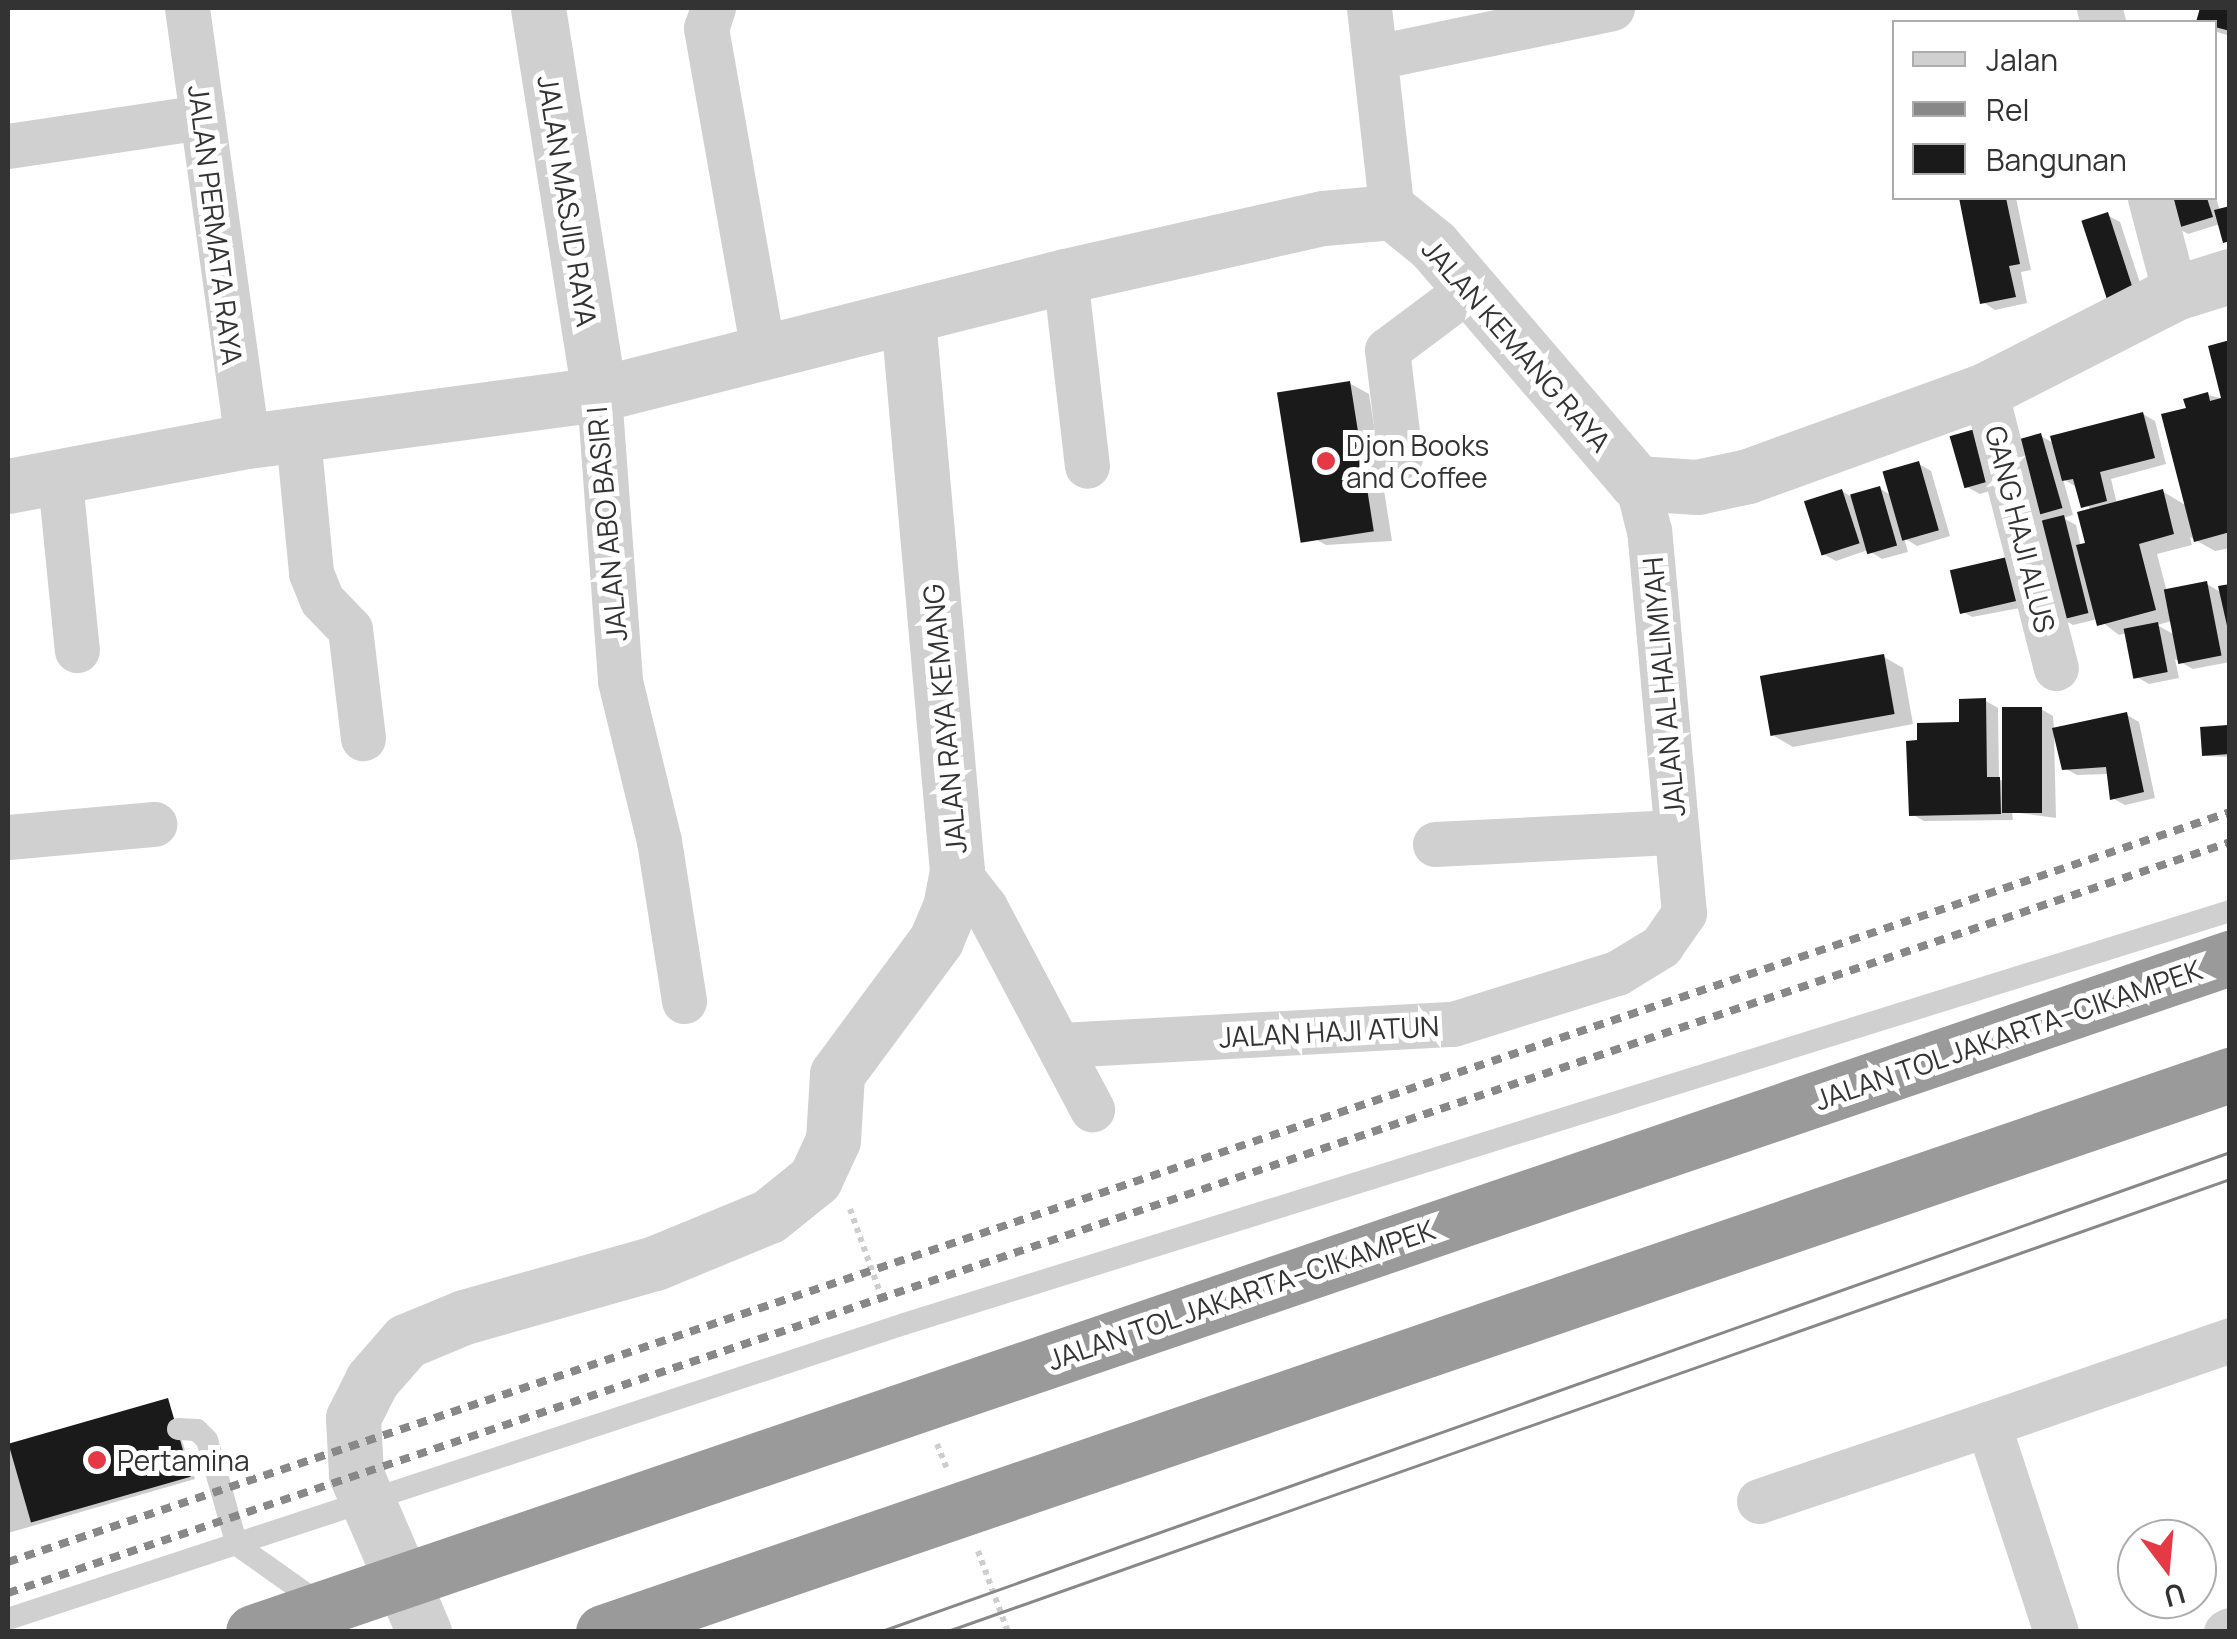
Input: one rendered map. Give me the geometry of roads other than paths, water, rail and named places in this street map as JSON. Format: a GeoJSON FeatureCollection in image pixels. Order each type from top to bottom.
{"type":"FeatureCollection","features":[{"type":"Feature","properties":{"kind":"highway","name":"JALAN TOL JAKARTA–CIKAMPEK"},"geometry":{"type":"LineString","coordinates":[[253,1632],[2230,958]]}},
{"type":"Feature","properties":{"kind":"highway"},"geometry":{"type":"LineString","coordinates":[[604,1632],[2230,1075]]}},
{"type":"Feature","properties":{"kind":"street","name":"JALAN PERMATA RAYA"},"geometry":{"type":"LineString","coordinates":[[187,8],[202,118],[272,439],[311,574],[322,600],[350,629],[363,738]]}},
{"type":"Feature","properties":{"kind":"street","name":"JALAN MASJID RAYA"},"geometry":{"type":"LineString","coordinates":[[538,8],[599,394]]}},
{"type":"Feature","properties":{"kind":"street"},"geometry":{"type":"LineString","coordinates":[[713,8],[706,28],[764,356]]}},
{"type":"Feature","properties":{"kind":"street"},"geometry":{"type":"LineString","coordinates":[[599,394],[764,356],[1065,276],[1323,218],[1392,212],[1369,8]]}},
{"type":"Feature","properties":{"kind":"street"},"geometry":{"type":"LineString","coordinates":[[1376,57],[1612,8]]}},
{"type":"Feature","properties":{"kind":"street"},"geometry":{"type":"LineString","coordinates":[[8,146],[202,118]]}},
{"type":"Feature","properties":{"kind":"street"},"geometry":{"type":"LineString","coordinates":[[2151,200],[2176,293]]}},
{"type":"Feature","properties":{"kind":"street","name":"JALAN KEMANG RAYA"},"geometry":{"type":"LineString","coordinates":[[1392,212],[1470,288],[1637,482]]}},
{"type":"Feature","properties":{"kind":"street"},"geometry":{"type":"LineString","coordinates":[[1065,276],[1087,466]]}},
{"type":"Feature","properties":{"kind":"street"},"geometry":{"type":"LineString","coordinates":[[1637,482],[1723,482],[1985,390],[2176,293],[2230,276]]}},
{"type":"Feature","properties":{"kind":"street"},"geometry":{"type":"LineString","coordinates":[[1400,457],[1387,350],[1470,288]]}},
{"type":"Feature","properties":{"kind":"street","name":"JALAN RAYA KEMANG"},"geometry":{"type":"LineString","coordinates":[[424,1632],[356,1474],[353,1418],[372,1380],[406,1341],[464,1317],[656,1262],[769,1216],[815,1179],[833,1140],[837,1074],[936,940],[957,872],[908,319]]}},
{"type":"Feature","properties":{"kind":"street","name":"GANG HAJI ALUS"},"geometry":{"type":"LineString","coordinates":[[1985,390],[2056,668]]}},
{"type":"Feature","properties":{"kind":"street","name":"JALAN ABO BASIR I"},"geometry":{"type":"LineString","coordinates":[[34,483],[272,439],[599,394],[620,682],[659,841],[684,1001]]}},
{"type":"Feature","properties":{"kind":"street","name":"JALAN AL HALIMIYAH"},"geometry":{"type":"LineString","coordinates":[[1435,844],[1675,832],[1649,531],[1637,482]]}},
{"type":"Feature","properties":{"kind":"street"},"geometry":{"type":"LineString","coordinates":[[34,483],[77,650]]}},
{"type":"Feature","properties":{"kind":"street"},"geometry":{"type":"LineString","coordinates":[[8,836],[154,824]]}},
{"type":"Feature","properties":{"kind":"street","name":"JALAN HAJI ATUN"},"geometry":{"type":"LineString","coordinates":[[1061,1045],[1454,1024],[1617,973],[1661,946],[1684,913],[1675,832]]}},
{"type":"Feature","properties":{"kind":"street"},"geometry":{"type":"LineString","coordinates":[[957,872],[984,906],[1092,1109]]}},
{"type":"Feature","properties":{"kind":"street"},"geometry":{"type":"LineString","coordinates":[[1758,1501],[2230,1340]]}},
{"type":"Feature","properties":{"kind":"street"},"geometry":{"type":"LineString","coordinates":[[1988,1424],[2056,1632]]}},
{"type":"Feature","properties":{"kind":"lane"},"geometry":{"type":"LineString","coordinates":[[8,1619],[922,1318],[2230,911]]}},
{"type":"Feature","properties":{"kind":"lane"},"geometry":{"type":"LineString","coordinates":[[178,1429],[197,1430],[207,1440],[237,1545],[324,1606]]}},
{"type":"Feature","properties":{"kind":"tram line"},"geometry":{"type":"LineString","coordinates":[[879,1632],[2230,1152]]}},
{"type":"Feature","properties":{"kind":"tram line"},"geometry":{"type":"LineString","coordinates":[[945,1632],[2230,1179]]}},
{"type":"Feature","properties":{"kind":"railway"},"geometry":{"type":"LineString","coordinates":[[8,1562],[2230,812]]}},
{"type":"Feature","properties":{"kind":"railway"},"geometry":{"type":"LineString","coordinates":[[8,1593],[2230,842]]}},
{"type":"Feature","properties":{"kind":"place","name":"Djon Books and Coffee"},"geometry":{"type":"Point","coordinates":[1326,461]}},
{"type":"Feature","properties":{"kind":"place","name":"Pertamina"},"geometry":{"type":"Point","coordinates":[97,1460]}}]}
